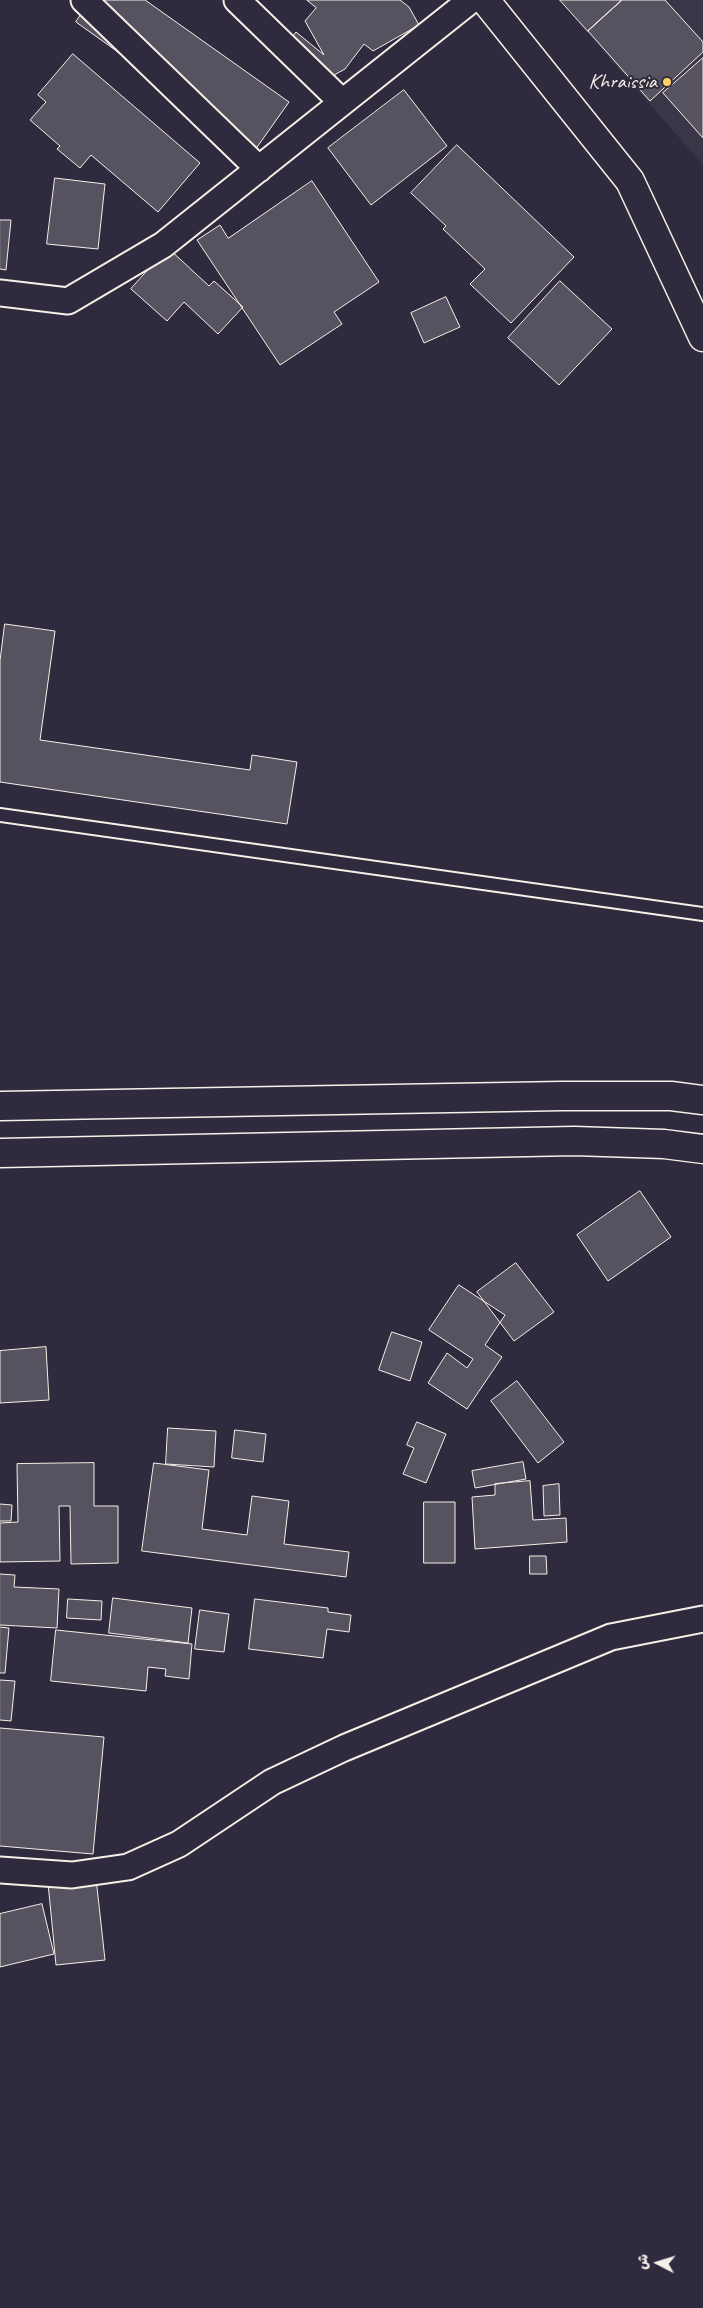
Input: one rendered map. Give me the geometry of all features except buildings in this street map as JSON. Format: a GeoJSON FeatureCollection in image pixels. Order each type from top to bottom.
{"type":"FeatureCollection","features":[{"type":"Feature","properties":{"kind":"main road"},"geometry":{"type":"LineString","coordinates":[[485,0],[630,181],[703,338]]}},
{"type":"Feature","properties":{"kind":"main road"},"geometry":{"type":"LineString","coordinates":[[0,1106],[562,1096],[671,1096],[703,1100]]}},
{"type":"Feature","properties":{"kind":"main road"},"geometry":{"type":"LineString","coordinates":[[0,1153],[574,1141],[664,1144],[703,1149]]}},
{"type":"Feature","properties":{"kind":"street"},"geometry":{"type":"LineString","coordinates":[[237,0],[342,102]]}},
{"type":"Feature","properties":{"kind":"street"},"geometry":{"type":"LineString","coordinates":[[0,293],[68,301],[163,245],[471,0]]}},
{"type":"Feature","properties":{"kind":"street"},"geometry":{"type":"LineString","coordinates":[[97,4],[259,169]]}},
{"type":"Feature","properties":{"kind":"street"},"geometry":{"type":"LineString","coordinates":[[0,1870],[72,1875],[128,1867],[179,1844],[272,1782],[344,1748],[611,1637],[703,1619]]}},
{"type":"Feature","properties":{"kind":"lane"},"geometry":{"type":"LineString","coordinates":[[0,815],[703,914]]}},
{"type":"Feature","properties":{"kind":"shaded area","name":"Khraissia"},"geometry":{"type":"Polygon","coordinates":[[[559,0],[703,0],[703,165],[559,0]]]}},
{"type":"Feature","properties":{"kind":"place","name":"Khraissia"},"geometry":{"type":"Point","coordinates":[667,82]}}]}
